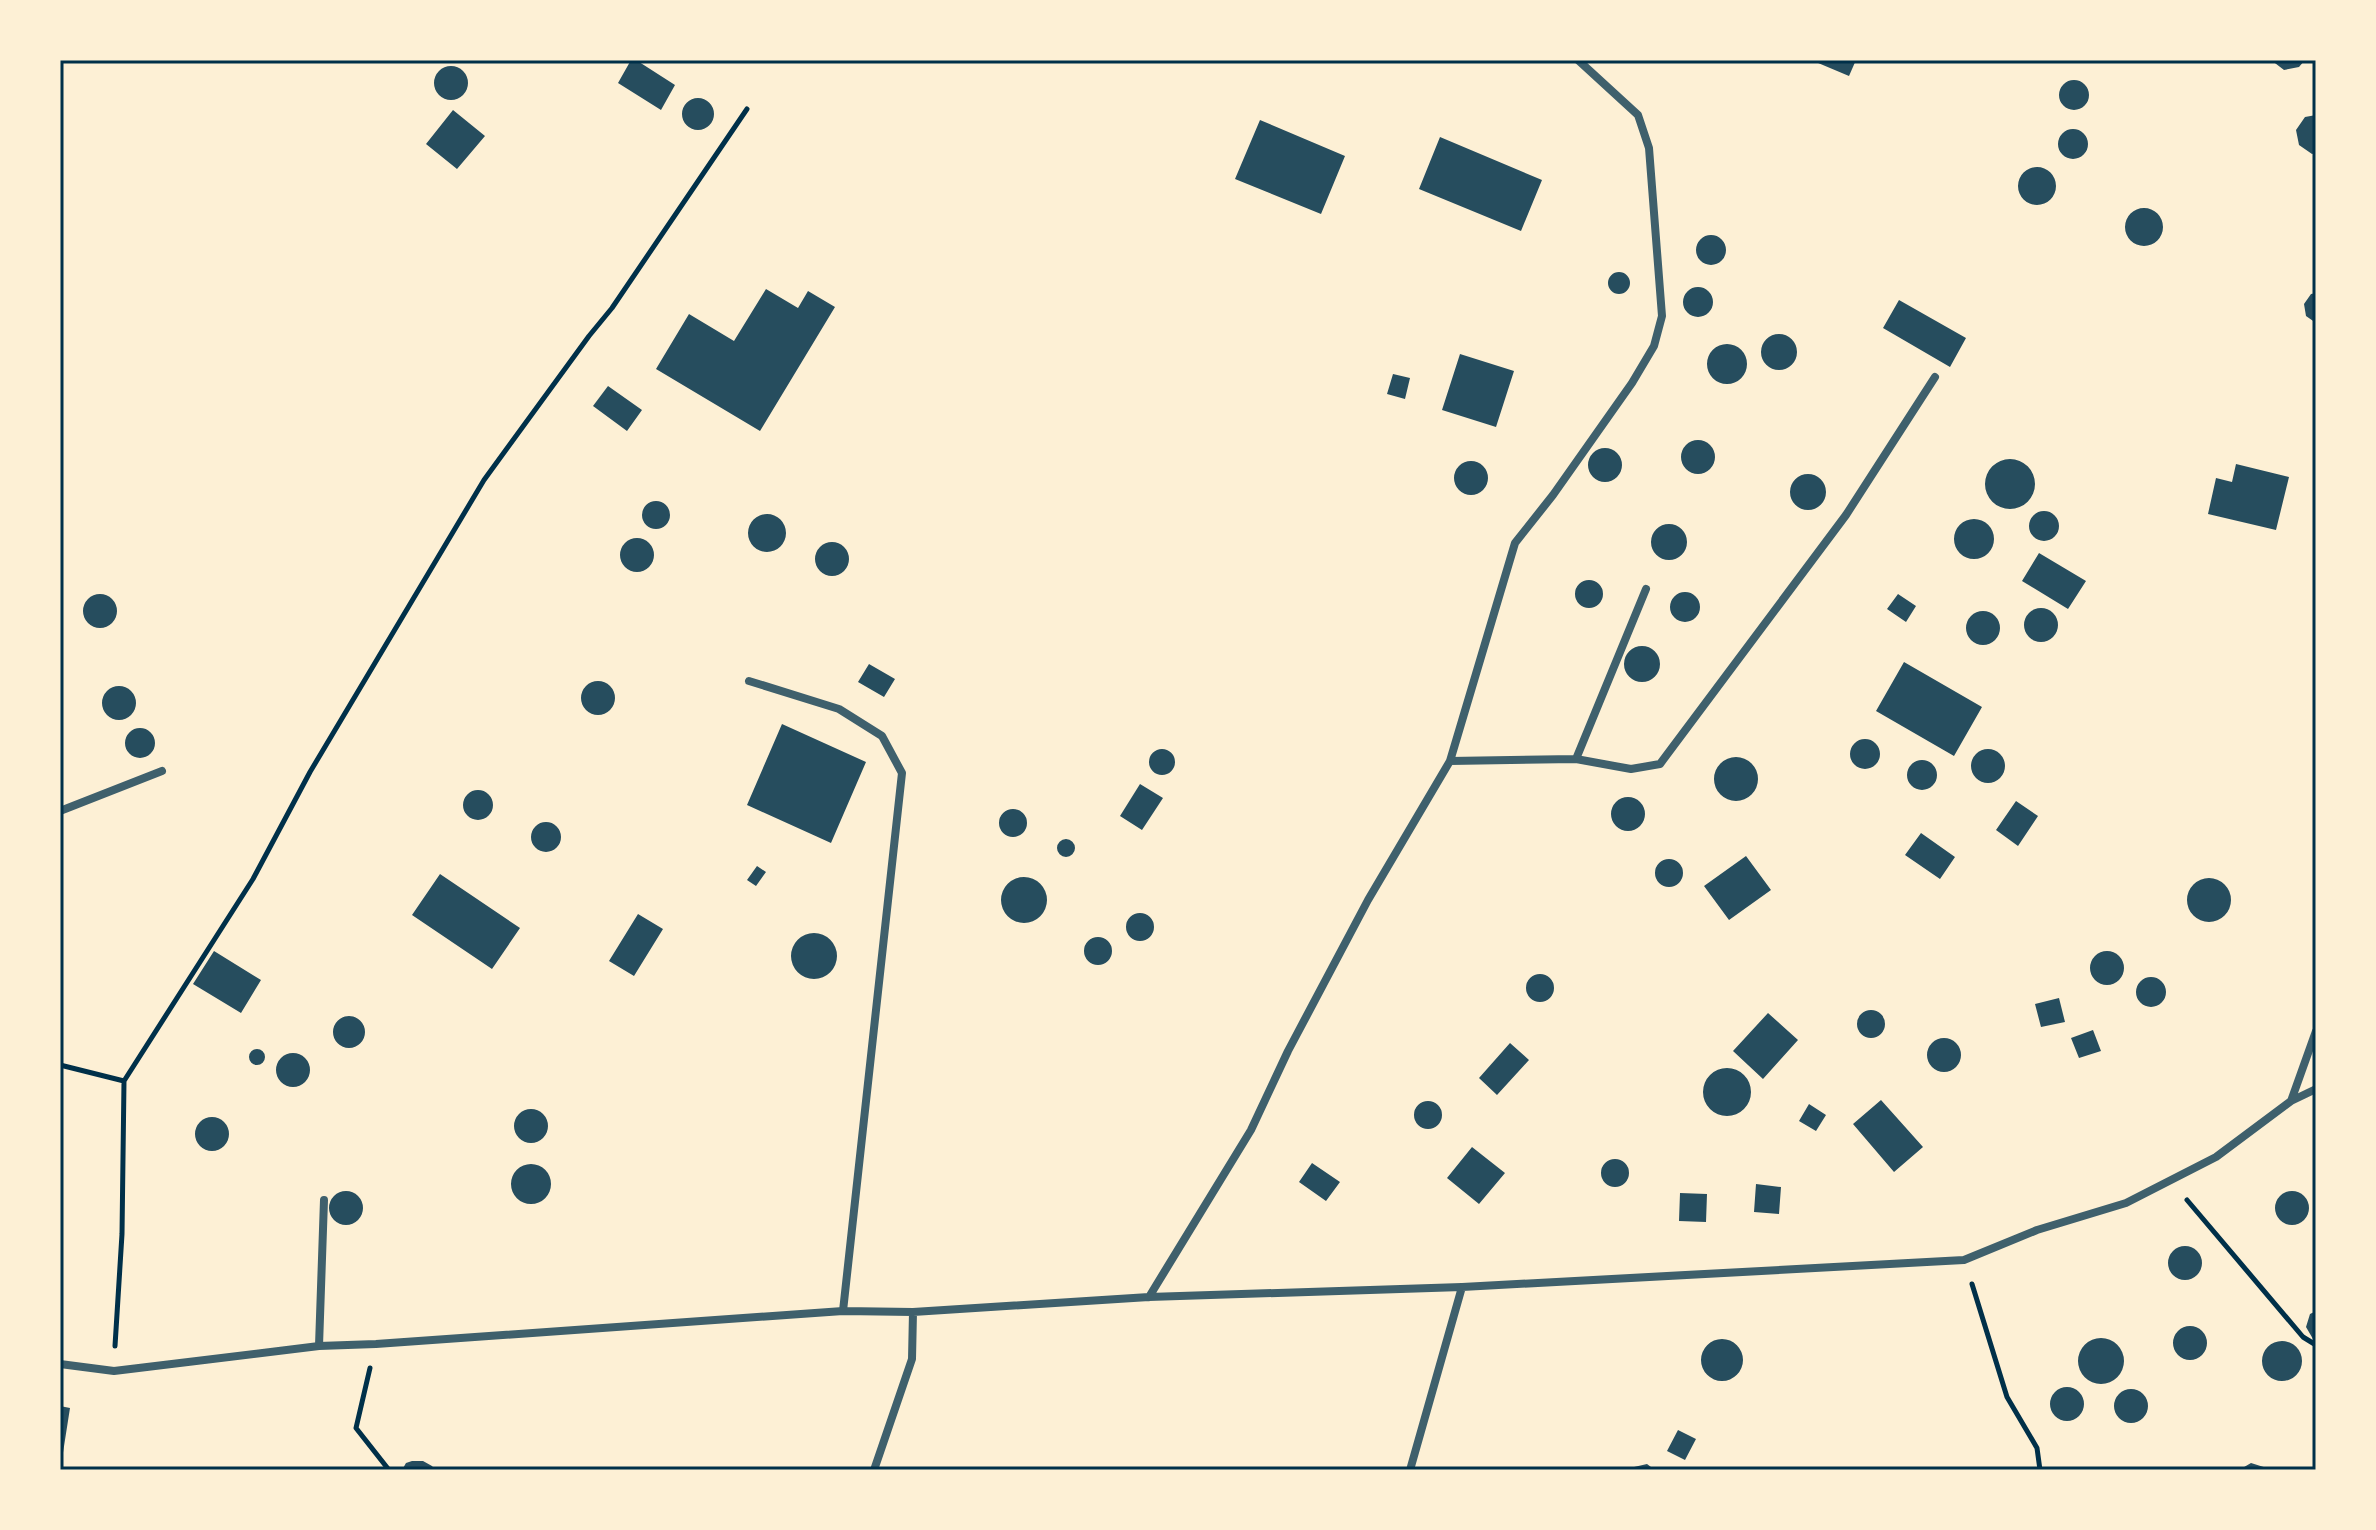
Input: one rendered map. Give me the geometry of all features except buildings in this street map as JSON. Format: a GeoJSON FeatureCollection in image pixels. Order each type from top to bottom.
{"type":"FeatureCollection","features":[{"type":"Feature","properties":{"kind":"street"},"geometry":{"type":"LineString","coordinates":[[1149,1297],[1251,1130],[1288,1051],[1368,900],[1450,761],[1515,543],[1553,495],[1632,383],[1654,346],[1662,316],[1649,148],[1638,115],[1578,60]]}},
{"type":"Feature","properties":{"kind":"street"},"geometry":{"type":"LineString","coordinates":[[1450,761],[1576,759],[1631,769],[1660,764],[1846,515],[1935,377]]}},
{"type":"Feature","properties":{"kind":"street"},"geometry":{"type":"LineString","coordinates":[[1576,759],[1646,589]]}},
{"type":"Feature","properties":{"kind":"street"},"geometry":{"type":"LineString","coordinates":[[749,681],[839,709],[882,736],[902,773],[843,1311]]}},
{"type":"Feature","properties":{"kind":"street"},"geometry":{"type":"LineString","coordinates":[[60,811],[162,771]]}},
{"type":"Feature","properties":{"kind":"street"},"geometry":{"type":"LineString","coordinates":[[2291,1101],[2316,1031]]}},
{"type":"Feature","properties":{"kind":"street"},"geometry":{"type":"LineString","coordinates":[[60,1364],[114,1371],[319,1346],[843,1311],[913,1312],[1149,1297],[1462,1287],[1964,1260],[2037,1230],[2126,1203],[2216,1157],[2291,1101],[2316,1089]]}},
{"type":"Feature","properties":{"kind":"street"},"geometry":{"type":"LineString","coordinates":[[319,1346],[324,1200]]}},
{"type":"Feature","properties":{"kind":"street"},"geometry":{"type":"LineString","coordinates":[[1410,1470],[1462,1287]]}},
{"type":"Feature","properties":{"kind":"street"},"geometry":{"type":"LineString","coordinates":[[874,1470],[912,1359],[913,1312]]}},
{"type":"Feature","properties":{"kind":"path"},"geometry":{"type":"LineString","coordinates":[[114,1371],[122,1234],[124,1081],[253,879],[310,772],[484,480],[612,308],[747,109]]}},
{"type":"Feature","properties":{"kind":"path"},"geometry":{"type":"LineString","coordinates":[[60,1065],[124,1081]]}},
{"type":"Feature","properties":{"kind":"path"},"geometry":{"type":"LineString","coordinates":[[2170,1181],[2244,1264],[2303,1337],[2316,1345]]}},
{"type":"Feature","properties":{"kind":"path"},"geometry":{"type":"LineString","coordinates":[[1964,1260],[2007,1397],[2037,1448],[2040,1470]]}},
{"type":"Feature","properties":{"kind":"path"},"geometry":{"type":"LineString","coordinates":[[376,1344],[356,1428],[389,1470]]}}]}
